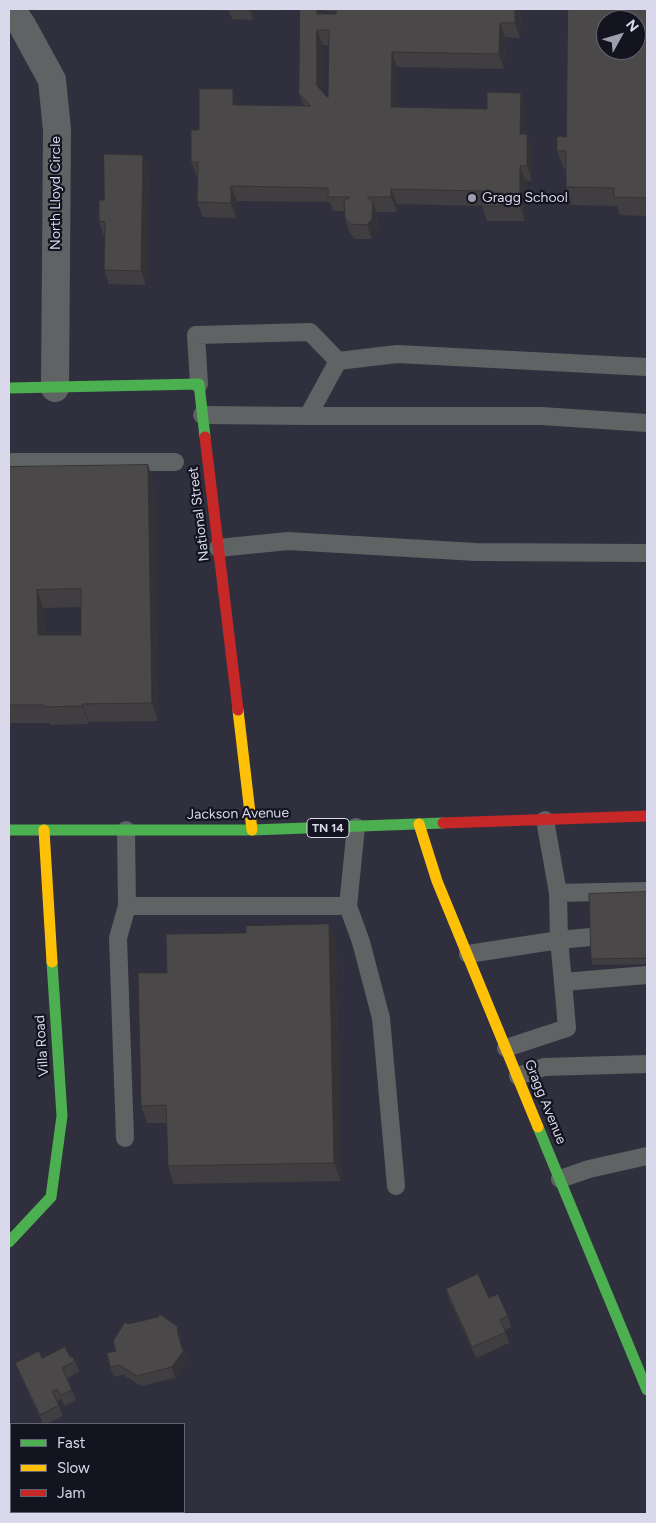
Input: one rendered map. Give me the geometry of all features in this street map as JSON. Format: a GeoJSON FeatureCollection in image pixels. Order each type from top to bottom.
{"type":"FeatureCollection","features":[{"type":"Feature","properties":{"kind":"street","name":"North Lloyd Circle"},"geometry":{"type":"LineString","coordinates":[[11,9],[22,25],[52,80],[57,130],[55,388]]}},
{"type":"Feature","properties":{"kind":"street"},"geometry":{"type":"LineString","coordinates":[[9,388],[198,384]]}},
{"type":"Feature","properties":{"kind":"street","name":"National Street"},"geometry":{"type":"LineString","coordinates":[[198,384],[252,830]]}},
{"type":"Feature","properties":{"kind":"street","name":"Jackson Avenue"},"geometry":{"type":"LineString","coordinates":[[9,830],[252,830],[647,816]]}},
{"type":"Feature","properties":{"kind":"street","name":"Gragg Avenue"},"geometry":{"type":"LineString","coordinates":[[419,824],[437,881],[647,1390]]}},
{"type":"Feature","properties":{"kind":"street","name":"Villa Road"},"geometry":{"type":"LineString","coordinates":[[9,1242],[51,1197],[62,1116],[44,830]]}},
{"type":"Feature","properties":{"kind":"lane"},"geometry":{"type":"LineString","coordinates":[[198,384],[196,336],[310,332],[338,361]]}},
{"type":"Feature","properties":{"kind":"lane"},"geometry":{"type":"LineString","coordinates":[[338,361],[398,354],[647,367]]}},
{"type":"Feature","properties":{"kind":"lane"},"geometry":{"type":"LineString","coordinates":[[308,416],[338,361]]}},
{"type":"Feature","properties":{"kind":"lane"},"geometry":{"type":"LineString","coordinates":[[202,415],[541,416],[647,423]]}},
{"type":"Feature","properties":{"kind":"lane"},"geometry":{"type":"LineString","coordinates":[[9,462],[175,462]]}},
{"type":"Feature","properties":{"kind":"lane"},"geometry":{"type":"LineString","coordinates":[[218,548],[288,542],[476,552],[647,553]]}},
{"type":"Feature","properties":{"kind":"lane"},"geometry":{"type":"LineString","coordinates":[[506,1048],[567,1028],[559,940],[558,893],[545,820]]}},
{"type":"Feature","properties":{"kind":"lane"},"geometry":{"type":"LineString","coordinates":[[356,827],[348,906],[381,1018],[396,1186]]}},
{"type":"Feature","properties":{"kind":"lane"},"geometry":{"type":"LineString","coordinates":[[125,1138],[118,938],[127,906],[126,830]]}},
{"type":"Feature","properties":{"kind":"lane"},"geometry":{"type":"LineString","coordinates":[[558,893],[647,891]]}},
{"type":"Feature","properties":{"kind":"lane"},"geometry":{"type":"LineString","coordinates":[[127,906],[348,906]]}},
{"type":"Feature","properties":{"kind":"lane"},"geometry":{"type":"LineString","coordinates":[[468,954],[590,937]]}},
{"type":"Feature","properties":{"kind":"lane"},"geometry":{"type":"LineString","coordinates":[[563,982],[647,975]]}},
{"type":"Feature","properties":{"kind":"lane"},"geometry":{"type":"LineString","coordinates":[[518,1076],[544,1067],[647,1064]]}},
{"type":"Feature","properties":{"kind":"lane"},"geometry":{"type":"LineString","coordinates":[[560,1179],[589,1169],[647,1156]]}},
{"type":"Feature","properties":{"kind":"building"},"geometry":{"type":"Polygon","coordinates":[[[300,9],[317,9],[317,14],[336,14],[336,9],[515,9],[515,23],[500,23],[499,54],[392,52],[391,107],[487,109],[487,92],[521,93],[520,134],[527,134],[527,166],[520,166],[520,206],[482,206],[482,191],[391,189],[391,197],[367,197],[373,202],[372,219],[367,225],[350,224],[345,218],[344,201],[350,197],[328,197],[328,188],[231,186],[231,203],[197,202],[198,162],[191,162],[191,130],[199,130],[199,89],[233,89],[233,105],[311,106],[299,94],[300,9]],[[317,30],[317,86],[328,98],[329,30],[317,30]]]}},
{"type":"Feature","properties":{"kind":"building"},"geometry":{"type":"Polygon","coordinates":[[[568,9],[647,9],[647,198],[614,197],[614,188],[566,187],[566,151],[557,151],[557,136],[566,137],[568,9]]]}},
{"type":"Feature","properties":{"kind":"building"},"geometry":{"type":"Polygon","coordinates":[[[104,154],[143,155],[141,271],[104,270],[105,222],[99,221],[99,200],[104,200],[104,154]]]}},
{"type":"Feature","properties":{"kind":"building"},"geometry":{"type":"Polygon","coordinates":[[[148,465],[152,703],[82,704],[82,706],[44,707],[44,705],[9,705],[9,467],[148,465]],[[81,589],[37,590],[38,635],[81,635],[81,589]]]}},
{"type":"Feature","properties":{"kind":"building"},"geometry":{"type":"Polygon","coordinates":[[[647,892],[647,958],[591,959],[589,894],[647,892]]]}},
{"type":"Feature","properties":{"kind":"building"},"geometry":{"type":"Polygon","coordinates":[[[329,924],[334,1163],[168,1166],[166,1105],[141,1106],[138,973],[167,973],[166,934],[246,933],[246,926],[329,924]]]}},
{"type":"Feature","properties":{"kind":"building"},"geometry":{"type":"Polygon","coordinates":[[[478,1274],[489,1298],[498,1294],[508,1316],[500,1320],[506,1332],[472,1347],[446,1289],[478,1274]]]}},
{"type":"Feature","properties":{"kind":"building"},"geometry":{"type":"Polygon","coordinates":[[[160,1314],[178,1327],[182,1349],[184,1350],[172,1367],[137,1376],[119,1365],[110,1367],[107,1353],[116,1351],[113,1341],[125,1322],[128,1324],[158,1317],[160,1314]]]}},
{"type":"Feature","properties":{"kind":"building"},"geometry":{"type":"Polygon","coordinates":[[[65,1347],[70,1357],[72,1356],[75,1361],[62,1368],[72,1390],[61,1395],[57,1389],[52,1391],[59,1405],[40,1415],[15,1363],[39,1351],[42,1358],[65,1347]]]}},
{"type":"Feature","properties":{"kind":"traffic: fast"},"geometry":{"type":"LineString","coordinates":[[9,388],[199,384],[205,437]]}},
{"type":"Feature","properties":{"kind":"traffic: fast"},"geometry":{"type":"LineString","coordinates":[[9,830],[252,830],[443,823]]}},
{"type":"Feature","properties":{"kind":"traffic: fast"},"geometry":{"type":"LineString","coordinates":[[9,1242],[51,1197],[62,1116],[52,962]]}},
{"type":"Feature","properties":{"kind":"traffic: fast"},"geometry":{"type":"LineString","coordinates":[[538,1127],[647,1390]]}},
{"type":"Feature","properties":{"kind":"traffic: slow"},"geometry":{"type":"LineString","coordinates":[[238,710],[252,830]]}},
{"type":"Feature","properties":{"kind":"traffic: slow"},"geometry":{"type":"LineString","coordinates":[[419,824],[437,881],[538,1127]]}},
{"type":"Feature","properties":{"kind":"traffic: slow"},"geometry":{"type":"LineString","coordinates":[[44,830],[52,962]]}},
{"type":"Feature","properties":{"kind":"traffic: jam"},"geometry":{"type":"LineString","coordinates":[[205,437],[238,710]]}},
{"type":"Feature","properties":{"kind":"traffic: jam"},"geometry":{"type":"LineString","coordinates":[[443,823],[647,816]]}},
{"type":"Feature","properties":{"kind":"place","name":"Gragg School"},"geometry":{"type":"Point","coordinates":[472,198]}}]}
